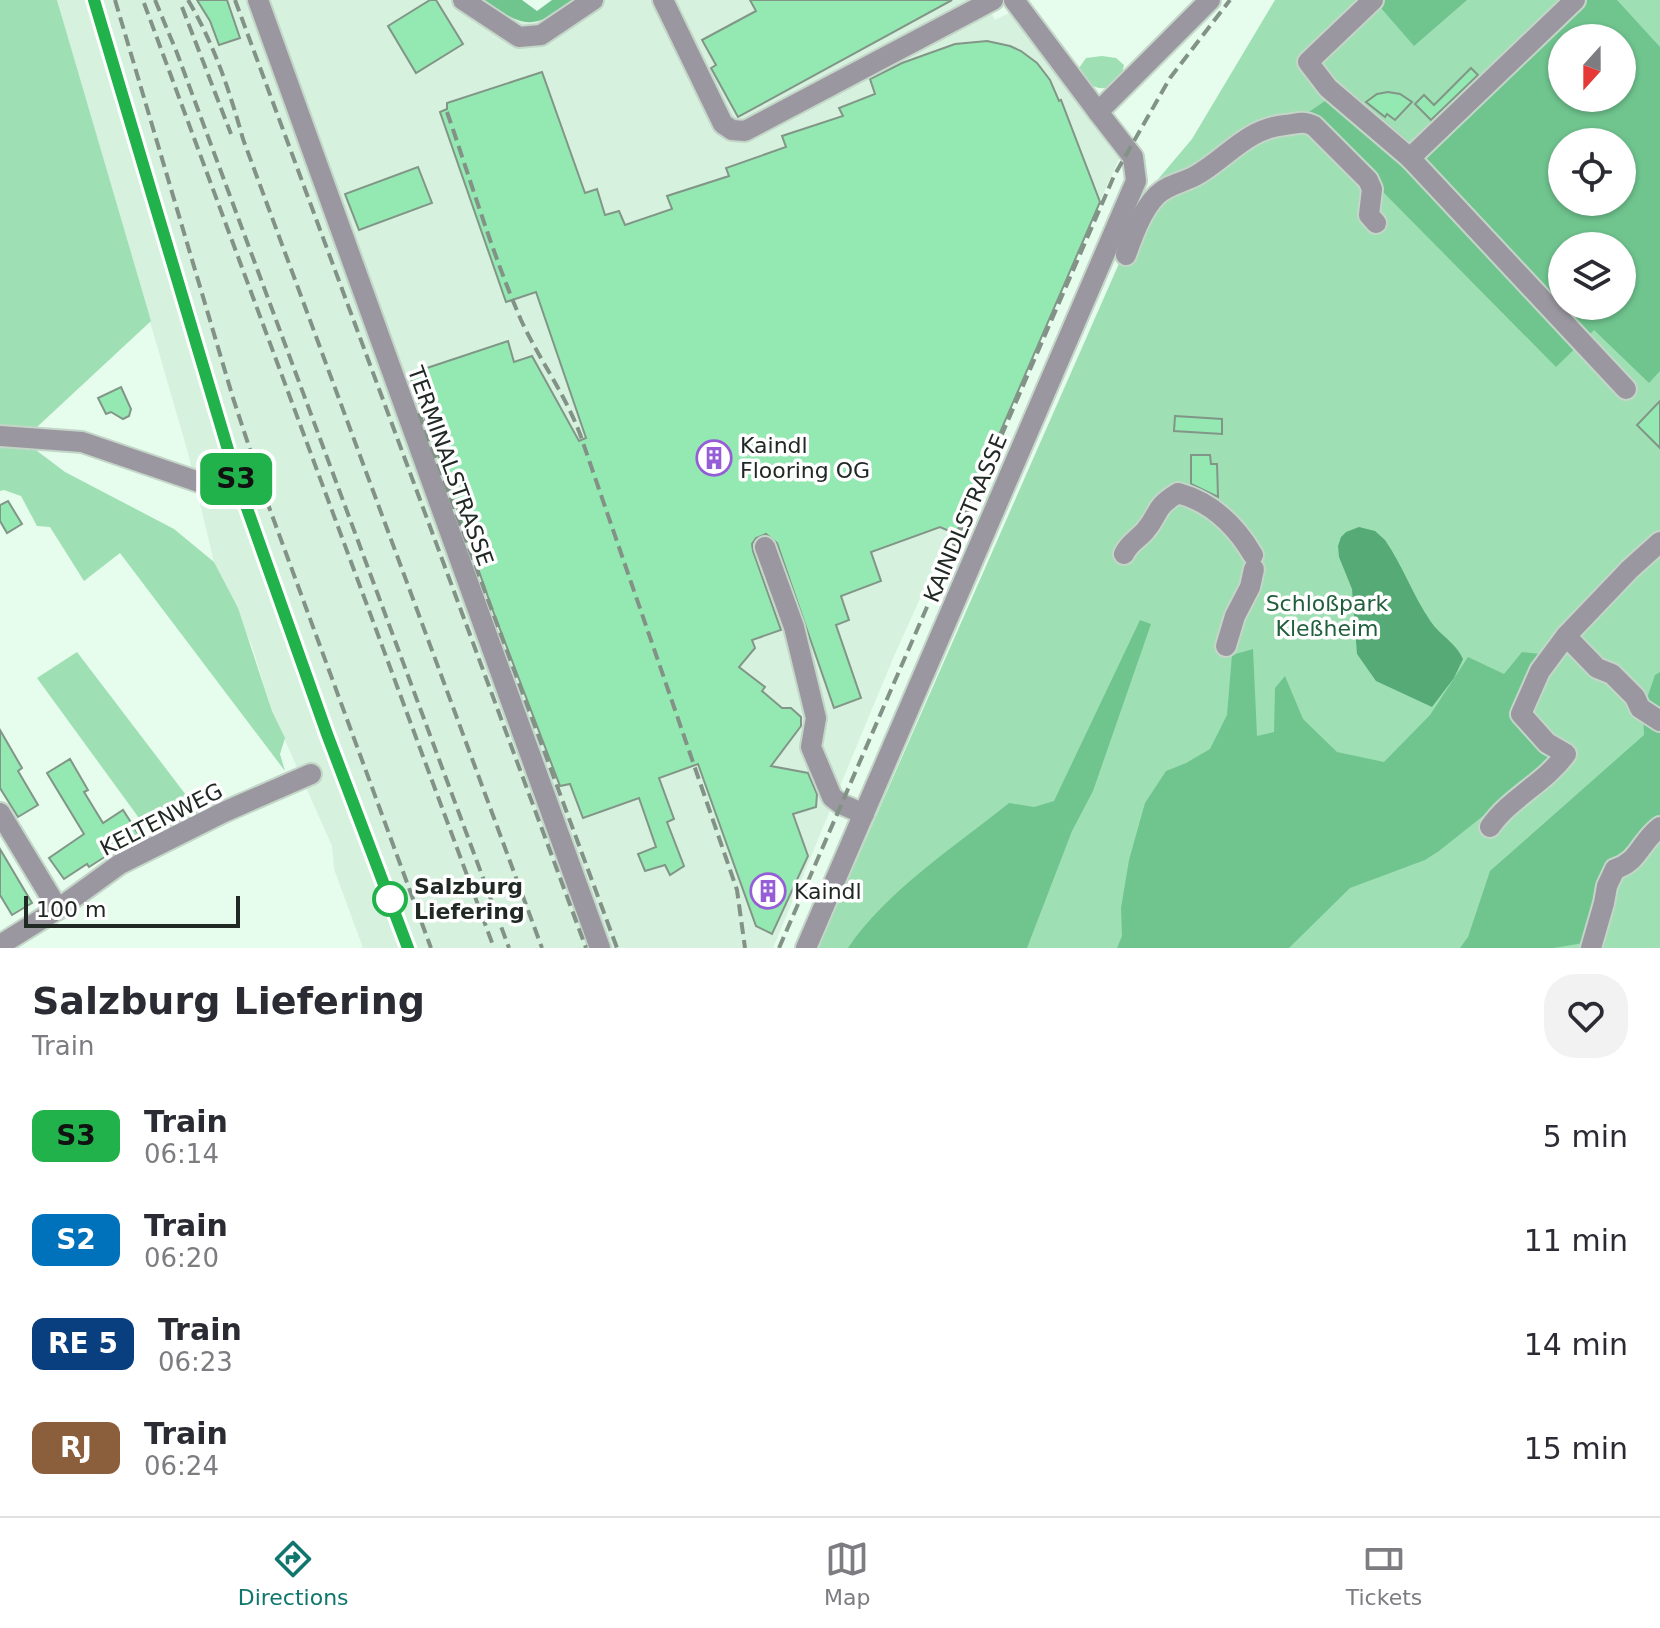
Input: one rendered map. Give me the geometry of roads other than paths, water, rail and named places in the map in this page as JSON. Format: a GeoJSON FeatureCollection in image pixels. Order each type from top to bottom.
{"type":"FeatureCollection","features":[{"type":"Feature","properties":{"kind":"street","name":"TERMINALSTRASSE"},"geometry":{"type":"LineString","coordinates":[[258,0],[600,948]]}},
{"type":"Feature","properties":{"kind":"street"},"geometry":{"type":"LineString","coordinates":[[463,0],[519,37],[541,35],[593,0]]}},
{"type":"Feature","properties":{"kind":"street"},"geometry":{"type":"LineString","coordinates":[[663,0],[723,124],[732,130],[745,131],[993,0]]}},
{"type":"Feature","properties":{"kind":"street","name":"KAINDLSTRASSE"},"geometry":{"type":"LineString","coordinates":[[806,948],[1136,181],[1133,157],[1014,0]]}},
{"type":"Feature","properties":{"kind":"street"},"geometry":{"type":"LineString","coordinates":[[1098,112],[1210,0]]}},
{"type":"Feature","properties":{"kind":"street"},"geometry":{"type":"LineString","coordinates":[[1373,0],[1308,62],[1328,88],[1410,158],[1626,389]]}},
{"type":"Feature","properties":{"kind":"street"},"geometry":{"type":"LineString","coordinates":[[1410,158],[1575,0]]}},
{"type":"Feature","properties":{"kind":"street"},"geometry":{"type":"LineString","coordinates":[[1126,255],[1155,197],[1169,185],[1192,178],[1243,141],[1273,125],[1304,121],[1314,126],[1368,180],[1372,189],[1369,215],[1376,223]]}},
{"type":"Feature","properties":{"kind":"street"},"geometry":{"type":"LineString","coordinates":[[0,436],[82,442],[199,482],[205,476]]}},
{"type":"Feature","properties":{"kind":"street"},"geometry":{"type":"LineString","coordinates":[[1124,554],[1128,545],[1147,528],[1162,502],[1178,493],[1193,497],[1224,518],[1238,531],[1254,562],[1250,587],[1235,616],[1226,646]]}},
{"type":"Feature","properties":{"kind":"street"},"geometry":{"type":"LineString","coordinates":[[1490,827],[1502,811],[1573,750],[1547,743],[1521,714],[1540,671],[1566,636],[1660,542]]}},
{"type":"Feature","properties":{"kind":"street"},"geometry":{"type":"LineString","coordinates":[[765,547],[794,627],[816,718],[811,747],[832,797],[864,814]]}},
{"type":"Feature","properties":{"kind":"street"},"geometry":{"type":"LineString","coordinates":[[1566,636],[1597,668],[1612,674],[1635,697],[1640,708],[1660,721]]}},
{"type":"Feature","properties":{"kind":"street","name":"KELTENWEG"},"geometry":{"type":"LineString","coordinates":[[0,945],[58,909],[120,864],[224,812],[311,774]]}},
{"type":"Feature","properties":{"kind":"street"},"geometry":{"type":"LineString","coordinates":[[0,813],[58,909]]}},
{"type":"Feature","properties":{"kind":"street"},"geometry":{"type":"LineString","coordinates":[[1591,948],[1608,882],[1615,869],[1634,860],[1648,836],[1660,827]]}},
{"type":"Feature","properties":{"kind":"railway"},"geometry":{"type":"LineString","coordinates":[[94,0],[237,480],[327,734],[408,948]]}},
{"type":"Feature","properties":{"kind":"railway"},"geometry":{"type":"LineString","coordinates":[[115,0],[233,398],[269,507],[431,948]]}},
{"type":"Feature","properties":{"kind":"railway"},"geometry":{"type":"LineString","coordinates":[[155,0],[509,948]]}},
{"type":"Feature","properties":{"kind":"railway"},"geometry":{"type":"LineString","coordinates":[[188,0],[220,67],[243,139],[542,948]]}},
{"type":"Feature","properties":{"kind":"railway"},"geometry":{"type":"LineString","coordinates":[[235,0],[586,948]]}},
{"type":"Feature","properties":{"kind":"railway"},"geometry":{"type":"LineString","coordinates":[[779,948],[1114,176],[1170,78],[1230,0]]}},
{"type":"Feature","properties":{"kind":"railway"},"geometry":{"type":"LineString","coordinates":[[144,3],[494,948]]}},
{"type":"Feature","properties":{"kind":"railway"},"geometry":{"type":"LineString","coordinates":[[182,7],[231,134]]}},
{"type":"Feature","properties":{"kind":"railway"},"geometry":{"type":"LineString","coordinates":[[447,112],[510,295],[580,434],[737,890],[745,948]]}},
{"type":"Feature","properties":{"kind":"railway"},"geometry":{"type":"LineString","coordinates":[[419,413],[617,948]]}},
{"type":"Feature","properties":{"kind":"train","name":"S3"},"geometry":{"type":"LineString","coordinates":[[94,0],[237,480],[290,633],[408,948]]}},
{"type":"Feature","properties":{"kind":"place","name":"Kaindl Flooring OG"},"geometry":{"type":"Point","coordinates":[714,458]}},
{"type":"Feature","properties":{"kind":"place","name":"Kaindl"},"geometry":{"type":"Point","coordinates":[768,891]}},
{"type":"Feature","properties":{"kind":"place","name":"Salzburg Liefering"},"geometry":{"type":"Point","coordinates":[390,899]}},
{"type":"Feature","properties":{"kind":"park label","name":"Schloßpark Kleßheim"},"geometry":{"type":"Point","coordinates":[1327,616]}}]}
